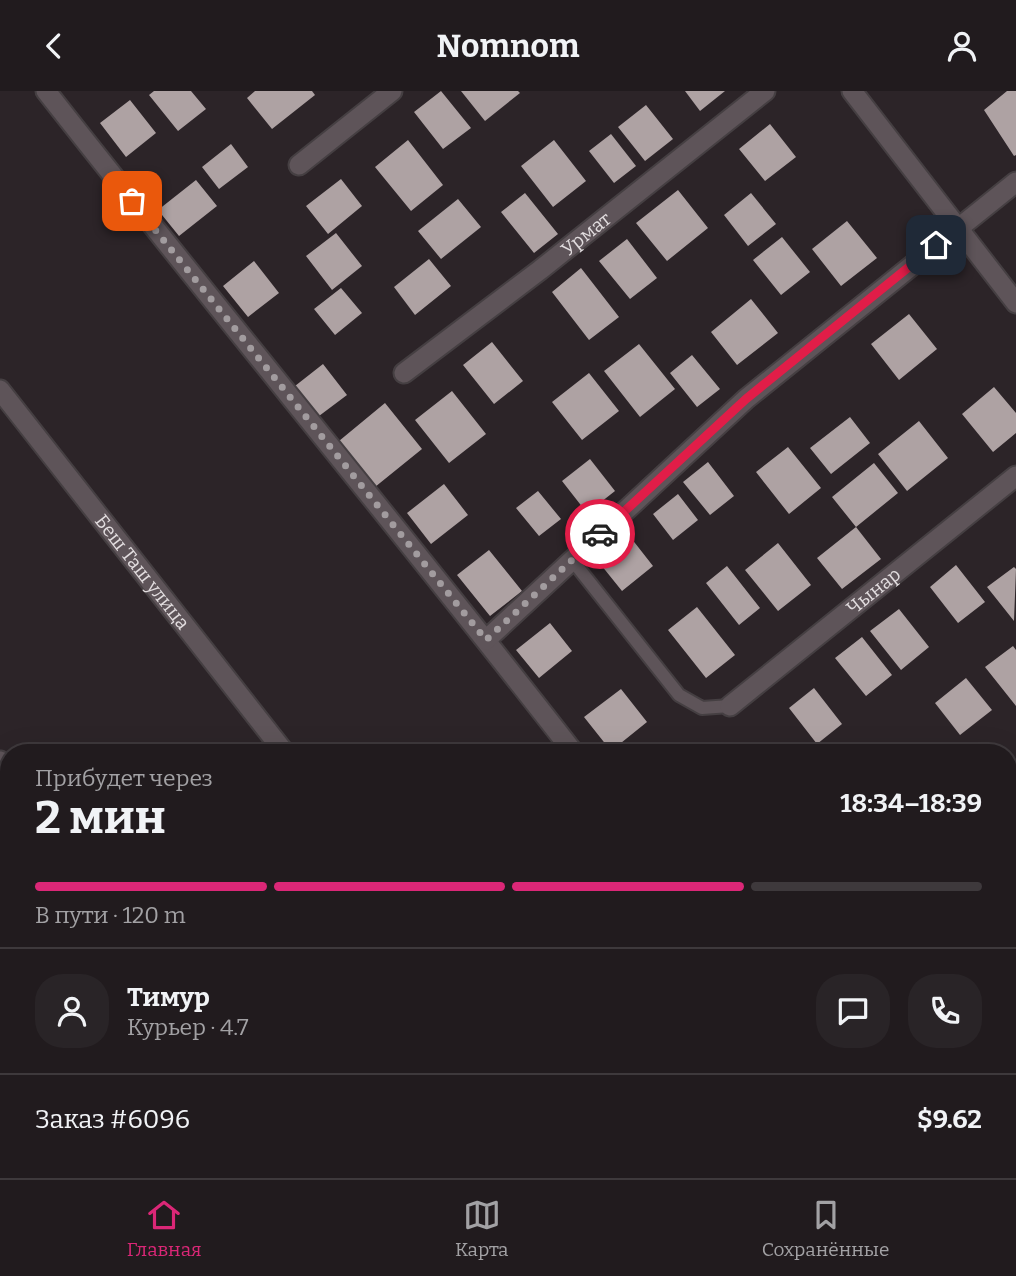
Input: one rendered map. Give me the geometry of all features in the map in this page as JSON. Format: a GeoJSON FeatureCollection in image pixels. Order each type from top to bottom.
{"type":"FeatureCollection","features":[{"type":"Feature","properties":{"kind":"street"},"geometry":{"type":"LineString","coordinates":[[46,91],[567,744]]}},
{"type":"Feature","properties":{"kind":"street"},"geometry":{"type":"LineString","coordinates":[[299,165],[392,91]]}},
{"type":"Feature","properties":{"kind":"street","name":"Урмат"},"geometry":{"type":"LineString","coordinates":[[404,373],[540,270],[765,91]]}},
{"type":"Feature","properties":{"kind":"street"},"geometry":{"type":"LineString","coordinates":[[852,91],[1016,303]]}},
{"type":"Feature","properties":{"kind":"street"},"geometry":{"type":"LineString","coordinates":[[486,640],[746,399],[1016,182]]}},
{"type":"Feature","properties":{"kind":"street","name":"Беш Таш улица"},"geometry":{"type":"LineString","coordinates":[[0,390],[278,744]]}},
{"type":"Feature","properties":{"kind":"street","name":"Чынар"},"geometry":{"type":"LineString","coordinates":[[730,706],[1016,476]]}},
{"type":"Feature","properties":{"kind":"lane"},"geometry":{"type":"LineString","coordinates":[[572,560],[679,695],[702,708],[730,706]]}},
{"type":"Feature","properties":{"kind":"building"},"geometry":{"type":"Polygon","coordinates":[[[154,91],[191,91],[206,109],[178,131],[149,95],[154,91]]]}},
{"type":"Feature","properties":{"kind":"building"},"geometry":{"type":"Polygon","coordinates":[[[255,91],[312,91],[315,95],[272,129],[247,98],[255,91]]]}},
{"type":"Feature","properties":{"kind":"building"},"geometry":{"type":"Polygon","coordinates":[[[441,91],[471,128],[443,149],[414,112],[441,91]]]}},
{"type":"Feature","properties":{"kind":"building"},"geometry":{"type":"Polygon","coordinates":[[[461,91],[518,91],[520,93],[485,121],[461,91]]]}},
{"type":"Feature","properties":{"kind":"building"},"geometry":{"type":"Polygon","coordinates":[[[685,91],[725,91],[700,111],[685,91]]]}},
{"type":"Feature","properties":{"kind":"building"},"geometry":{"type":"Polygon","coordinates":[[[1007,91],[1016,91],[1014,156],[984,110],[1007,91]]]}},
{"type":"Feature","properties":{"kind":"building"},"geometry":{"type":"Polygon","coordinates":[[[130,100],[156,133],[126,157],[100,123],[130,100]]]}},
{"type":"Feature","properties":{"kind":"building"},"geometry":{"type":"Polygon","coordinates":[[[646,105],[673,139],[645,161],[618,127],[646,105]]]}},
{"type":"Feature","properties":{"kind":"building"},"geometry":{"type":"Polygon","coordinates":[[[770,124],[796,157],[765,181],[739,149],[770,124]]]}},
{"type":"Feature","properties":{"kind":"building"},"geometry":{"type":"Polygon","coordinates":[[[611,134],[636,166],[614,183],[589,151],[611,134]]]}},
{"type":"Feature","properties":{"kind":"building"},"geometry":{"type":"Polygon","coordinates":[[[408,140],[443,185],[411,211],[375,167],[408,140]]]}},
{"type":"Feature","properties":{"kind":"building"},"geometry":{"type":"Polygon","coordinates":[[[554,140],[586,181],[553,207],[521,166],[554,140]]]}},
{"type":"Feature","properties":{"kind":"building"},"geometry":{"type":"Polygon","coordinates":[[[231,144],[248,167],[219,189],[202,167],[231,144]]]}},
{"type":"Feature","properties":{"kind":"building"},"geometry":{"type":"Polygon","coordinates":[[[341,179],[362,206],[328,234],[306,206],[341,179]]]}},
{"type":"Feature","properties":{"kind":"building"},"geometry":{"type":"Polygon","coordinates":[[[196,180],[217,206],[179,236],[158,210],[196,180]]]}},
{"type":"Feature","properties":{"kind":"building"},"geometry":{"type":"Polygon","coordinates":[[[678,190],[708,228],[667,261],[636,223],[678,190]]]}},
{"type":"Feature","properties":{"kind":"building"},"geometry":{"type":"Polygon","coordinates":[[[525,193],[558,234],[534,253],[501,212],[525,193]]]}},
{"type":"Feature","properties":{"kind":"building"},"geometry":{"type":"Polygon","coordinates":[[[751,193],[776,224],[748,246],[724,215],[751,193]]]}},
{"type":"Feature","properties":{"kind":"building"},"geometry":{"type":"Polygon","coordinates":[[[458,199],[481,227],[441,259],[418,231],[458,199]]]}},
{"type":"Feature","properties":{"kind":"building"},"geometry":{"type":"Polygon","coordinates":[[[847,221],[877,258],[841,286],[812,249],[847,221]]]}},
{"type":"Feature","properties":{"kind":"building"},"geometry":{"type":"Polygon","coordinates":[[[336,233],[362,266],[332,290],[306,256],[336,233]]]}},
{"type":"Feature","properties":{"kind":"building"},"geometry":{"type":"Polygon","coordinates":[[[782,237],[810,272],[781,295],[753,260],[782,237]]]}},
{"type":"Feature","properties":{"kind":"building"},"geometry":{"type":"Polygon","coordinates":[[[627,239],[657,278],[630,299],[599,261],[627,239]]]}},
{"type":"Feature","properties":{"kind":"building"},"geometry":{"type":"Polygon","coordinates":[[[429,259],[451,286],[415,315],[394,287],[429,259]]]}},
{"type":"Feature","properties":{"kind":"building"},"geometry":{"type":"Polygon","coordinates":[[[254,261],[279,293],[248,317],[223,286],[254,261]]]}},
{"type":"Feature","properties":{"kind":"building"},"geometry":{"type":"Polygon","coordinates":[[[581,268],[619,317],[589,340],[552,292],[581,268]]]}},
{"type":"Feature","properties":{"kind":"building"},"geometry":{"type":"Polygon","coordinates":[[[341,288],[362,313],[335,335],[314,309],[341,288]]]}},
{"type":"Feature","properties":{"kind":"building"},"geometry":{"type":"Polygon","coordinates":[[[751,299],[778,333],[737,365],[711,332],[751,299]]]}},
{"type":"Feature","properties":{"kind":"building"},"geometry":{"type":"Polygon","coordinates":[[[909,314],[937,349],[899,380],[871,344],[909,314]]]}},
{"type":"Feature","properties":{"kind":"building"},"geometry":{"type":"Polygon","coordinates":[[[492,342],[523,381],[494,404],[463,365],[492,342]]]}},
{"type":"Feature","properties":{"kind":"building"},"geometry":{"type":"Polygon","coordinates":[[[639,344],[675,389],[640,417],[604,371],[639,344]]]}},
{"type":"Feature","properties":{"kind":"building"},"geometry":{"type":"Polygon","coordinates":[[[692,355],[720,389],[697,407],[670,373],[692,355]]]}},
{"type":"Feature","properties":{"kind":"building"},"geometry":{"type":"Polygon","coordinates":[[[323,364],[347,395],[319,416],[295,386],[323,364]]]}},
{"type":"Feature","properties":{"kind":"building"},"geometry":{"type":"Polygon","coordinates":[[[589,373],[619,411],[582,440],[552,402],[589,373]]]}},
{"type":"Feature","properties":{"kind":"building"},"geometry":{"type":"Polygon","coordinates":[[[994,387],[1016,413],[1016,433],[993,452],[962,414],[994,387]]]}},
{"type":"Feature","properties":{"kind":"building"},"geometry":{"type":"Polygon","coordinates":[[[452,391],[486,434],[449,463],[415,420],[452,391]]]}},
{"type":"Feature","properties":{"kind":"building"},"geometry":{"type":"Polygon","coordinates":[[[385,403],[422,449],[375,487],[339,441],[385,403]]]}},
{"type":"Feature","properties":{"kind":"building"},"geometry":{"type":"Polygon","coordinates":[[[850,417],[870,443],[831,474],[810,448],[850,417]]]}},
{"type":"Feature","properties":{"kind":"building"},"geometry":{"type":"Polygon","coordinates":[[[919,421],[948,458],[907,491],[878,454],[919,421]]]}},
{"type":"Feature","properties":{"kind":"building"},"geometry":{"type":"Polygon","coordinates":[[[788,447],[821,488],[789,514],[756,472],[788,447]]]}},
{"type":"Feature","properties":{"kind":"building"},"geometry":{"type":"Polygon","coordinates":[[[590,459],[615,491],[587,513],[562,481],[590,459]]]}},
{"type":"Feature","properties":{"kind":"building"},"geometry":{"type":"Polygon","coordinates":[[[708,462],[734,496],[710,515],[683,482],[708,462]]]}},
{"type":"Feature","properties":{"kind":"building"},"geometry":{"type":"Polygon","coordinates":[[[874,463],[898,493],[856,527],[832,497],[874,463]]]}},
{"type":"Feature","properties":{"kind":"building"},"geometry":{"type":"Polygon","coordinates":[[[444,484],[468,515],[431,544],[407,513],[444,484]]]}},
{"type":"Feature","properties":{"kind":"building"},"geometry":{"type":"Polygon","coordinates":[[[538,491],[561,519],[539,536],[516,508],[538,491]]]}},
{"type":"Feature","properties":{"kind":"building"},"geometry":{"type":"Polygon","coordinates":[[[678,494],[698,520],[673,540],[653,514],[678,494]]]}},
{"type":"Feature","properties":{"kind":"building"},"geometry":{"type":"Polygon","coordinates":[[[856,527],[881,559],[842,589],[817,558],[856,527]]]}},
{"type":"Feature","properties":{"kind":"building"},"geometry":{"type":"Polygon","coordinates":[[[624,529],[653,566],[622,591],[593,555],[624,529]]]}},
{"type":"Feature","properties":{"kind":"building"},"geometry":{"type":"Polygon","coordinates":[[[778,543],[811,585],[778,611],[745,570],[778,543]]]}},
{"type":"Feature","properties":{"kind":"building"},"geometry":{"type":"Polygon","coordinates":[[[489,550],[522,591],[490,616],[457,575],[489,550]]]}},
{"type":"Feature","properties":{"kind":"building"},"geometry":{"type":"Polygon","coordinates":[[[956,565],[985,602],[958,623],[930,587],[956,565]]]}},
{"type":"Feature","properties":{"kind":"building"},"geometry":{"type":"Polygon","coordinates":[[[727,566],[760,608],[739,625],[706,583],[727,566]]]}},
{"type":"Feature","properties":{"kind":"building"},"geometry":{"type":"Polygon","coordinates":[[[1014,567],[1016,569],[1014,621],[987,587],[1014,567]]]}},
{"type":"Feature","properties":{"kind":"building"},"geometry":{"type":"Polygon","coordinates":[[[697,607],[735,655],[706,678],[668,630],[697,607]]]}},
{"type":"Feature","properties":{"kind":"building"},"geometry":{"type":"Polygon","coordinates":[[[899,609],[929,647],[901,670],[870,631],[899,609]]]}},
{"type":"Feature","properties":{"kind":"building"},"geometry":{"type":"Polygon","coordinates":[[[550,623],[572,651],[539,678],[516,650],[550,623]]]}},
{"type":"Feature","properties":{"kind":"building"},"geometry":{"type":"Polygon","coordinates":[[[862,637],[892,675],[866,696],[835,658],[862,637]]]}},
{"type":"Feature","properties":{"kind":"building"},"geometry":{"type":"Polygon","coordinates":[[[1013,646],[1016,650],[1016,706],[985,667],[1013,646]]]}},
{"type":"Feature","properties":{"kind":"building"},"geometry":{"type":"Polygon","coordinates":[[[966,678],[992,710],[960,735],[935,703],[966,678]]]}},
{"type":"Feature","properties":{"kind":"building"},"geometry":{"type":"Polygon","coordinates":[[[814,688],[842,724],[817,744],[789,708],[814,688]]]}},
{"type":"Feature","properties":{"kind":"building"},"geometry":{"type":"Polygon","coordinates":[[[621,689],[647,722],[620,744],[605,744],[584,717],[621,689]]]}},
{"type":"Feature","properties":{"kind":"way so far"},"geometry":{"type":"LineString","coordinates":[[132,201],[486,640],[600,534]]}},
{"type":"Feature","properties":{"kind":"route"},"geometry":{"type":"LineString","coordinates":[[600,534],[746,399],[936,245]]}}]}
